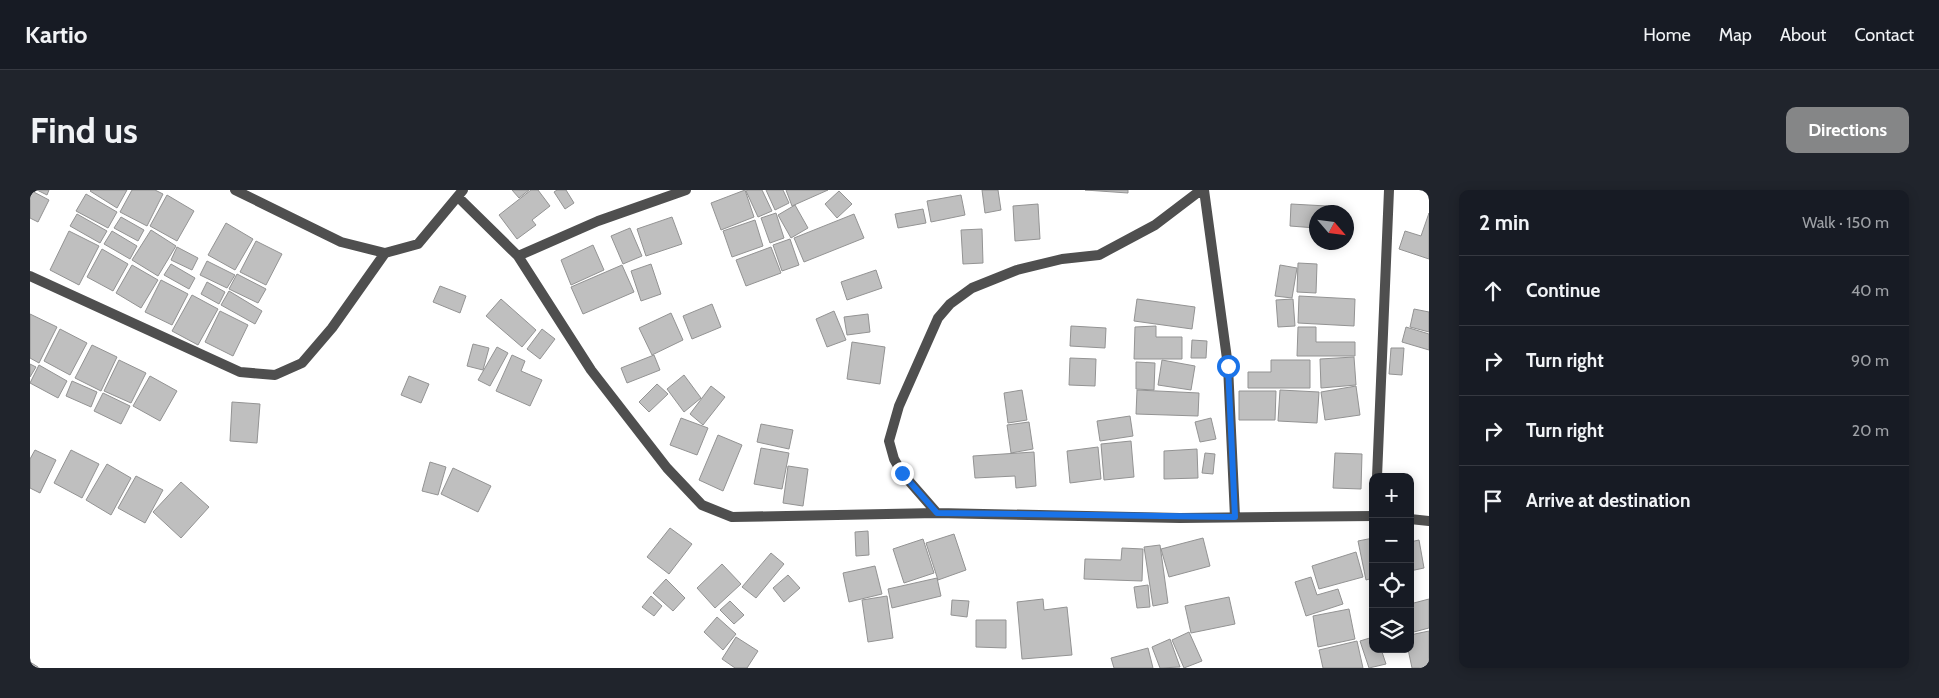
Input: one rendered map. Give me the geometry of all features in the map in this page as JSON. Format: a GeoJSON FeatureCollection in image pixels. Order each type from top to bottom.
{"type":"FeatureCollection","features":[{"type":"Feature","properties":{"kind":"street"},"geometry":{"type":"LineString","coordinates":[[235,190],[341,242],[385,252],[418,244],[461,194],[518,256],[591,370],[667,468],[702,505],[732,517],[937,513],[1235,517],[1369,516]]}},
{"type":"Feature","properties":{"kind":"street"},"geometry":{"type":"LineString","coordinates":[[518,256],[598,222],[686,190]]}},
{"type":"Feature","properties":{"kind":"street"},"geometry":{"type":"LineString","coordinates":[[937,513],[902,473],[894,459],[889,441],[899,406],[938,318],[950,304],[972,288],[1017,270],[1062,259],[1098,254],[1155,225],[1202,190],[1228,366],[1235,517]]}},
{"type":"Feature","properties":{"kind":"street"},"geometry":{"type":"LineString","coordinates":[[1377,473],[1390,190]]}},
{"type":"Feature","properties":{"kind":"street"},"geometry":{"type":"LineString","coordinates":[[30,276],[240,372],[275,374],[302,363],[332,328],[385,252]]}},
{"type":"Feature","properties":{"kind":"street"},"geometry":{"type":"LineString","coordinates":[[1414,520],[1429,521]]}},
{"type":"Feature","properties":{"kind":"building"},"geometry":{"type":"Polygon","coordinates":[[[30,190],[49,200],[38,222],[30,218],[30,190]]]}},
{"type":"Feature","properties":{"kind":"building"},"geometry":{"type":"Polygon","coordinates":[[[37,190],[49,190],[47,195],[37,190]]]}},
{"type":"Feature","properties":{"kind":"building"},"geometry":{"type":"Polygon","coordinates":[[[91,190],[127,190],[117,208],[91,190]]]}},
{"type":"Feature","properties":{"kind":"building"},"geometry":{"type":"Polygon","coordinates":[[[132,190],[155,190],[163,194],[147,226],[120,212],[132,190]]]}},
{"type":"Feature","properties":{"kind":"building"},"geometry":{"type":"Polygon","coordinates":[[[512,190],[529,190],[519,198],[512,190]]]}},
{"type":"Feature","properties":{"kind":"building"},"geometry":{"type":"Polygon","coordinates":[[[531,190],[538,190],[550,206],[532,220],[536,225],[517,239],[499,215],[531,190]]]}},
{"type":"Feature","properties":{"kind":"building"},"geometry":{"type":"Polygon","coordinates":[[[566,190],[574,203],[565,209],[554,192],[566,190]]]}},
{"type":"Feature","properties":{"kind":"building"},"geometry":{"type":"Polygon","coordinates":[[[745,190],[754,217],[721,230],[711,203],[745,190]]]}},
{"type":"Feature","properties":{"kind":"building"},"geometry":{"type":"Polygon","coordinates":[[[762,190],[772,211],[758,217],[746,191],[762,190]]]}},
{"type":"Feature","properties":{"kind":"building"},"geometry":{"type":"Polygon","coordinates":[[[766,190],[783,190],[789,203],[775,210],[766,190]]]}},
{"type":"Feature","properties":{"kind":"building"},"geometry":{"type":"Polygon","coordinates":[[[786,190],[828,190],[792,206],[786,190]]]}},
{"type":"Feature","properties":{"kind":"building"},"geometry":{"type":"Polygon","coordinates":[[[982,190],[998,190],[1001,210],[985,213],[982,190]]]}},
{"type":"Feature","properties":{"kind":"building"},"geometry":{"type":"Polygon","coordinates":[[[1085,190],[1128,190],[1128,193],[1085,190]]]}},
{"type":"Feature","properties":{"kind":"building"},"geometry":{"type":"Polygon","coordinates":[[[839,191],[852,204],[837,218],[825,204],[839,191]]]}},
{"type":"Feature","properties":{"kind":"building"},"geometry":{"type":"Polygon","coordinates":[[[86,194],[117,212],[108,228],[76,211],[86,194]]]}},
{"type":"Feature","properties":{"kind":"building"},"geometry":{"type":"Polygon","coordinates":[[[167,195],[194,211],[177,241],[150,226],[167,195]]]}},
{"type":"Feature","properties":{"kind":"building"},"geometry":{"type":"Polygon","coordinates":[[[961,195],[965,215],[931,222],[927,201],[961,195]]]}},
{"type":"Feature","properties":{"kind":"building"},"geometry":{"type":"Polygon","coordinates":[[[1038,204],[1040,239],[1015,241],[1013,206],[1038,204]]]}},
{"type":"Feature","properties":{"kind":"building"},"geometry":{"type":"Polygon","coordinates":[[[1291,204],[1309,205],[1309,227],[1290,226],[1291,204]]]}},
{"type":"Feature","properties":{"kind":"building"},"geometry":{"type":"Polygon","coordinates":[[[795,205],[808,228],[791,238],[778,215],[795,205]]]}},
{"type":"Feature","properties":{"kind":"building"},"geometry":{"type":"Polygon","coordinates":[[[923,209],[926,223],[898,228],[895,214],[923,209]]]}},
{"type":"Feature","properties":{"kind":"building"},"geometry":{"type":"Polygon","coordinates":[[[776,213],[784,238],[770,243],[761,218],[776,213]]]}},
{"type":"Feature","properties":{"kind":"building"},"geometry":{"type":"Polygon","coordinates":[[[1429,213],[1429,259],[1399,249],[1405,231],[1421,236],[1429,213]]]}},
{"type":"Feature","properties":{"kind":"building"},"geometry":{"type":"Polygon","coordinates":[[[77,214],[107,231],[100,243],[70,226],[77,214]]]}},
{"type":"Feature","properties":{"kind":"building"},"geometry":{"type":"Polygon","coordinates":[[[854,214],[864,238],[804,262],[794,238],[854,214]]]}},
{"type":"Feature","properties":{"kind":"building"},"geometry":{"type":"Polygon","coordinates":[[[121,217],[144,230],[138,241],[114,228],[121,217]]]}},
{"type":"Feature","properties":{"kind":"building"},"geometry":{"type":"Polygon","coordinates":[[[672,217],[682,244],[646,256],[637,229],[672,217]]]}},
{"type":"Feature","properties":{"kind":"building"},"geometry":{"type":"Polygon","coordinates":[[[755,220],[763,246],[732,257],[723,231],[755,220]]]}},
{"type":"Feature","properties":{"kind":"building"},"geometry":{"type":"Polygon","coordinates":[[[226,223],[253,239],[235,270],[208,255],[226,223]]]}},
{"type":"Feature","properties":{"kind":"building"},"geometry":{"type":"Polygon","coordinates":[[[630,228],[642,256],[623,264],[611,236],[630,228]]]}},
{"type":"Feature","properties":{"kind":"building"},"geometry":{"type":"Polygon","coordinates":[[[982,229],[983,263],[963,264],[961,230],[982,229]]]}},
{"type":"Feature","properties":{"kind":"building"},"geometry":{"type":"Polygon","coordinates":[[[151,230],[176,246],[158,276],[132,260],[151,230]]]}},
{"type":"Feature","properties":{"kind":"building"},"geometry":{"type":"Polygon","coordinates":[[[69,231],[99,246],[79,285],[50,270],[69,231]]]}},
{"type":"Feature","properties":{"kind":"building"},"geometry":{"type":"Polygon","coordinates":[[[112,231],[137,246],[130,259],[104,244],[112,231]]]}},
{"type":"Feature","properties":{"kind":"building"},"geometry":{"type":"Polygon","coordinates":[[[790,239],[799,265],[782,271],[773,245],[790,239]]]}},
{"type":"Feature","properties":{"kind":"building"},"geometry":{"type":"Polygon","coordinates":[[[256,241],[282,254],[266,285],[240,272],[256,241]]]}},
{"type":"Feature","properties":{"kind":"building"},"geometry":{"type":"Polygon","coordinates":[[[593,245],[604,270],[571,285],[561,260],[593,245]]]}},
{"type":"Feature","properties":{"kind":"building"},"geometry":{"type":"Polygon","coordinates":[[[177,247],[198,258],[192,270],[171,260],[177,247]]]}},
{"type":"Feature","properties":{"kind":"building"},"geometry":{"type":"Polygon","coordinates":[[[771,247],[781,273],[746,286],[736,260],[771,247]]]}},
{"type":"Feature","properties":{"kind":"building"},"geometry":{"type":"Polygon","coordinates":[[[102,249],[128,264],[113,291],[87,277],[102,249]]]}},
{"type":"Feature","properties":{"kind":"building"},"geometry":{"type":"Polygon","coordinates":[[[207,261],[235,275],[227,288],[200,275],[207,261]]]}},
{"type":"Feature","properties":{"kind":"building"},"geometry":{"type":"Polygon","coordinates":[[[1298,263],[1317,264],[1316,293],[1297,292],[1298,263]]]}},
{"type":"Feature","properties":{"kind":"building"},"geometry":{"type":"Polygon","coordinates":[[[171,264],[195,278],[189,289],[164,275],[171,264]]]}},
{"type":"Feature","properties":{"kind":"building"},"geometry":{"type":"Polygon","coordinates":[[[651,264],[661,294],[641,301],[631,271],[651,264]]]}},
{"type":"Feature","properties":{"kind":"building"},"geometry":{"type":"Polygon","coordinates":[[[132,265],[158,280],[141,308],[116,293],[132,265]]]}},
{"type":"Feature","properties":{"kind":"building"},"geometry":{"type":"Polygon","coordinates":[[[622,265],[634,292],[583,314],[571,287],[622,265]]]}},
{"type":"Feature","properties":{"kind":"building"},"geometry":{"type":"Polygon","coordinates":[[[1280,265],[1297,268],[1292,298],[1275,296],[1280,265]]]}},
{"type":"Feature","properties":{"kind":"building"},"geometry":{"type":"Polygon","coordinates":[[[876,270],[882,288],[847,300],[841,282],[876,270]]]}},
{"type":"Feature","properties":{"kind":"building"},"geometry":{"type":"Polygon","coordinates":[[[237,274],[266,289],[258,303],[229,289],[237,274]]]}},
{"type":"Feature","properties":{"kind":"building"},"geometry":{"type":"Polygon","coordinates":[[[161,280],[188,294],[172,325],[145,312],[161,280]]]}},
{"type":"Feature","properties":{"kind":"building"},"geometry":{"type":"Polygon","coordinates":[[[207,282],[225,292],[219,304],[201,294],[207,282]]]}},
{"type":"Feature","properties":{"kind":"building"},"geometry":{"type":"Polygon","coordinates":[[[440,286],[466,296],[460,313],[433,302],[440,286]]]}},
{"type":"Feature","properties":{"kind":"building"},"geometry":{"type":"Polygon","coordinates":[[[229,291],[262,311],[255,324],[221,305],[229,291]]]}},
{"type":"Feature","properties":{"kind":"building"},"geometry":{"type":"Polygon","coordinates":[[[192,295],[218,309],[198,345],[172,331],[192,295]]]}},
{"type":"Feature","properties":{"kind":"building"},"geometry":{"type":"Polygon","coordinates":[[[1299,296],[1355,299],[1354,326],[1298,323],[1299,296]]]}},
{"type":"Feature","properties":{"kind":"building"},"geometry":{"type":"Polygon","coordinates":[[[501,299],[536,330],[522,347],[486,316],[501,299]]]}},
{"type":"Feature","properties":{"kind":"building"},"geometry":{"type":"Polygon","coordinates":[[[1137,299],[1195,307],[1192,329],[1134,321],[1137,299]]]}},
{"type":"Feature","properties":{"kind":"building"},"geometry":{"type":"Polygon","coordinates":[[[1293,299],[1295,326],[1278,327],[1276,300],[1293,299]]]}},
{"type":"Feature","properties":{"kind":"building"},"geometry":{"type":"Polygon","coordinates":[[[712,304],[721,327],[692,339],[683,316],[712,304]]]}},
{"type":"Feature","properties":{"kind":"building"},"geometry":{"type":"Polygon","coordinates":[[[1414,309],[1429,312],[1429,332],[1410,327],[1414,309]]]}},
{"type":"Feature","properties":{"kind":"building"},"geometry":{"type":"Polygon","coordinates":[[[220,311],[248,325],[233,356],[205,342],[220,311]]]}},
{"type":"Feature","properties":{"kind":"building"},"geometry":{"type":"Polygon","coordinates":[[[834,311],[846,340],[827,347],[816,319],[834,311]]]}},
{"type":"Feature","properties":{"kind":"building"},"geometry":{"type":"Polygon","coordinates":[[[671,313],[683,340],[652,355],[639,328],[671,313]]]}},
{"type":"Feature","properties":{"kind":"building"},"geometry":{"type":"Polygon","coordinates":[[[30,314],[57,327],[39,363],[30,358],[30,314]]]}},
{"type":"Feature","properties":{"kind":"building"},"geometry":{"type":"Polygon","coordinates":[[[868,314],[870,332],[847,335],[844,317],[868,314]]]}},
{"type":"Feature","properties":{"kind":"building"},"geometry":{"type":"Polygon","coordinates":[[[1071,326],[1106,328],[1105,348],[1070,346],[1071,326]]]}},
{"type":"Feature","properties":{"kind":"building"},"geometry":{"type":"Polygon","coordinates":[[[1156,326],[1156,337],[1182,337],[1182,359],[1134,359],[1135,327],[1156,326]]]}},
{"type":"Feature","properties":{"kind":"building"},"geometry":{"type":"Polygon","coordinates":[[[1298,327],[1316,327],[1316,342],[1355,342],[1355,356],[1297,356],[1298,327]]]}},
{"type":"Feature","properties":{"kind":"building"},"geometry":{"type":"Polygon","coordinates":[[[1406,327],[1429,334],[1429,350],[1402,342],[1406,327]]]}},
{"type":"Feature","properties":{"kind":"building"},"geometry":{"type":"Polygon","coordinates":[[[60,329],[87,343],[70,375],[44,361],[60,329]]]}},
{"type":"Feature","properties":{"kind":"building"},"geometry":{"type":"Polygon","coordinates":[[[542,329],[555,339],[540,359],[527,349],[542,329]]]}},
{"type":"Feature","properties":{"kind":"building"},"geometry":{"type":"Polygon","coordinates":[[[1192,340],[1207,341],[1206,358],[1191,358],[1192,340]]]}},
{"type":"Feature","properties":{"kind":"building"},"geometry":{"type":"Polygon","coordinates":[[[852,342],[885,347],[880,384],[847,379],[852,342]]]}},
{"type":"Feature","properties":{"kind":"building"},"geometry":{"type":"Polygon","coordinates":[[[473,344],[489,348],[483,370],[467,366],[473,344]]]}},
{"type":"Feature","properties":{"kind":"building"},"geometry":{"type":"Polygon","coordinates":[[[92,345],[117,357],[101,391],[75,378],[92,345]]]}},
{"type":"Feature","properties":{"kind":"building"},"geometry":{"type":"Polygon","coordinates":[[[497,347],[508,353],[490,386],[478,380],[497,347]]]}},
{"type":"Feature","properties":{"kind":"building"},"geometry":{"type":"Polygon","coordinates":[[[1391,348],[1404,348],[1402,375],[1389,374],[1391,348]]]}},
{"type":"Feature","properties":{"kind":"building"},"geometry":{"type":"Polygon","coordinates":[[[512,355],[525,361],[521,371],[542,380],[530,406],[496,391],[512,355]]]}},
{"type":"Feature","properties":{"kind":"building"},"geometry":{"type":"Polygon","coordinates":[[[654,355],[660,370],[627,383],[621,368],[654,355]]]}},
{"type":"Feature","properties":{"kind":"building"},"geometry":{"type":"Polygon","coordinates":[[[1354,357],[1356,385],[1321,388],[1320,359],[1354,357]]]}},
{"type":"Feature","properties":{"kind":"building"},"geometry":{"type":"Polygon","coordinates":[[[1070,358],[1096,359],[1095,386],[1069,385],[1070,358]]]}},
{"type":"Feature","properties":{"kind":"building"},"geometry":{"type":"Polygon","coordinates":[[[119,360],[146,373],[131,403],[104,391],[119,360]]]}},
{"type":"Feature","properties":{"kind":"building"},"geometry":{"type":"Polygon","coordinates":[[[1162,360],[1195,366],[1191,390],[1158,385],[1162,360]]]}},
{"type":"Feature","properties":{"kind":"building"},"geometry":{"type":"Polygon","coordinates":[[[1271,360],[1310,360],[1310,388],[1248,388],[1248,372],[1271,372],[1271,360]]]}},
{"type":"Feature","properties":{"kind":"building"},"geometry":{"type":"Polygon","coordinates":[[[1136,362],[1155,363],[1154,390],[1136,389],[1136,362]]]}},
{"type":"Feature","properties":{"kind":"building"},"geometry":{"type":"Polygon","coordinates":[[[30,364],[36,367],[30,377],[30,364]]]}},
{"type":"Feature","properties":{"kind":"building"},"geometry":{"type":"Polygon","coordinates":[[[39,365],[67,381],[58,398],[30,383],[39,365]]]}},
{"type":"Feature","properties":{"kind":"building"},"geometry":{"type":"Polygon","coordinates":[[[684,375],[701,398],[684,412],[667,389],[684,375]]]}},
{"type":"Feature","properties":{"kind":"building"},"geometry":{"type":"Polygon","coordinates":[[[150,376],[177,391],[160,421],[133,406],[150,376]]]}},
{"type":"Feature","properties":{"kind":"building"},"geometry":{"type":"Polygon","coordinates":[[[409,376],[429,384],[421,403],[401,395],[409,376]]]}},
{"type":"Feature","properties":{"kind":"building"},"geometry":{"type":"Polygon","coordinates":[[[72,381],[97,392],[91,407],[66,396],[72,381]]]}},
{"type":"Feature","properties":{"kind":"building"},"geometry":{"type":"Polygon","coordinates":[[[657,384],[668,394],[649,412],[639,402],[657,384]]]}},
{"type":"Feature","properties":{"kind":"building"},"geometry":{"type":"Polygon","coordinates":[[[711,386],[725,397],[703,425],[690,414],[711,386]]]}},
{"type":"Feature","properties":{"kind":"building"},"geometry":{"type":"Polygon","coordinates":[[[1356,386],[1360,415],[1325,420],[1321,392],[1356,386]]]}},
{"type":"Feature","properties":{"kind":"building"},"geometry":{"type":"Polygon","coordinates":[[[1022,390],[1027,420],[1008,423],[1004,393],[1022,390]]]}},
{"type":"Feature","properties":{"kind":"building"},"geometry":{"type":"Polygon","coordinates":[[[1137,390],[1199,393],[1198,416],[1136,414],[1137,390]]]}},
{"type":"Feature","properties":{"kind":"building"},"geometry":{"type":"Polygon","coordinates":[[[1280,390],[1319,392],[1317,423],[1278,421],[1280,390]]]}},
{"type":"Feature","properties":{"kind":"building"},"geometry":{"type":"Polygon","coordinates":[[[1239,391],[1276,391],[1275,420],[1239,420],[1239,391]]]}},
{"type":"Feature","properties":{"kind":"building"},"geometry":{"type":"Polygon","coordinates":[[[103,393],[130,406],[121,424],[94,411],[103,393]]]}},
{"type":"Feature","properties":{"kind":"building"},"geometry":{"type":"Polygon","coordinates":[[[232,402],[260,404],[257,443],[230,441],[232,402]]]}},
{"type":"Feature","properties":{"kind":"building"},"geometry":{"type":"Polygon","coordinates":[[[1130,416],[1133,436],[1100,441],[1097,421],[1130,416]]]}},
{"type":"Feature","properties":{"kind":"building"},"geometry":{"type":"Polygon","coordinates":[[[681,418],[708,428],[697,455],[670,445],[681,418]]]}},
{"type":"Feature","properties":{"kind":"building"},"geometry":{"type":"Polygon","coordinates":[[[1211,418],[1216,439],[1200,442],[1195,422],[1211,418]]]}},
{"type":"Feature","properties":{"kind":"building"},"geometry":{"type":"Polygon","coordinates":[[[1029,422],[1033,449],[1011,453],[1007,425],[1029,422]]]}},
{"type":"Feature","properties":{"kind":"building"},"geometry":{"type":"Polygon","coordinates":[[[761,424],[793,430],[789,449],[757,442],[761,424]]]}},
{"type":"Feature","properties":{"kind":"building"},"geometry":{"type":"Polygon","coordinates":[[[718,435],[742,445],[723,491],[699,480],[718,435]]]}},
{"type":"Feature","properties":{"kind":"building"},"geometry":{"type":"Polygon","coordinates":[[[1131,441],[1134,477],[1104,480],[1101,444],[1131,441]]]}},
{"type":"Feature","properties":{"kind":"building"},"geometry":{"type":"Polygon","coordinates":[[[1098,447],[1101,479],[1070,483],[1067,451],[1098,447]]]}},
{"type":"Feature","properties":{"kind":"building"},"geometry":{"type":"Polygon","coordinates":[[[761,448],[789,453],[782,489],[754,484],[761,448]]]}},
{"type":"Feature","properties":{"kind":"building"},"geometry":{"type":"Polygon","coordinates":[[[1197,449],[1198,478],[1164,479],[1164,451],[1197,449]]]}},
{"type":"Feature","properties":{"kind":"building"},"geometry":{"type":"Polygon","coordinates":[[[35,450],[56,460],[40,493],[30,488],[30,459],[35,450]]]}},
{"type":"Feature","properties":{"kind":"building"},"geometry":{"type":"Polygon","coordinates":[[[71,450],[99,464],[82,498],[54,483],[71,450]]]}},
{"type":"Feature","properties":{"kind":"building"},"geometry":{"type":"Polygon","coordinates":[[[1034,452],[1036,486],[1016,488],[1015,476],[975,478],[973,456],[1034,452]]]}},
{"type":"Feature","properties":{"kind":"building"},"geometry":{"type":"Polygon","coordinates":[[[1205,453],[1215,454],[1213,474],[1202,473],[1205,453]]]}},
{"type":"Feature","properties":{"kind":"building"},"geometry":{"type":"Polygon","coordinates":[[[1335,453],[1362,454],[1361,489],[1333,488],[1335,453]]]}},
{"type":"Feature","properties":{"kind":"building"},"geometry":{"type":"Polygon","coordinates":[[[430,462],[446,467],[438,495],[422,491],[430,462]]]}},
{"type":"Feature","properties":{"kind":"building"},"geometry":{"type":"Polygon","coordinates":[[[107,464],[131,478],[111,515],[86,500],[107,464]]]}},
{"type":"Feature","properties":{"kind":"building"},"geometry":{"type":"Polygon","coordinates":[[[788,466],[808,469],[803,506],[783,503],[788,466]]]}},
{"type":"Feature","properties":{"kind":"building"},"geometry":{"type":"Polygon","coordinates":[[[453,468],[491,486],[478,512],[441,494],[453,468]]]}},
{"type":"Feature","properties":{"kind":"building"},"geometry":{"type":"Polygon","coordinates":[[[136,476],[163,490],[145,523],[118,508],[136,476]]]}},
{"type":"Feature","properties":{"kind":"building"},"geometry":{"type":"Polygon","coordinates":[[[181,482],[209,507],[181,538],[153,512],[181,482]]]}},
{"type":"Feature","properties":{"kind":"building"},"geometry":{"type":"Polygon","coordinates":[[[670,528],[692,544],[669,574],[647,557],[670,528]]]}},
{"type":"Feature","properties":{"kind":"building"},"geometry":{"type":"Polygon","coordinates":[[[868,531],[869,555],[856,556],[855,532],[868,531]]]}},
{"type":"Feature","properties":{"kind":"building"},"geometry":{"type":"Polygon","coordinates":[[[954,534],[966,570],[938,580],[926,543],[954,534]]]}},
{"type":"Feature","properties":{"kind":"building"},"geometry":{"type":"Polygon","coordinates":[[[1203,538],[1210,566],[1169,577],[1161,549],[1203,538]]]}},
{"type":"Feature","properties":{"kind":"building"},"geometry":{"type":"Polygon","coordinates":[[[923,539],[934,573],[904,583],[893,549],[923,539]]]}},
{"type":"Feature","properties":{"kind":"building"},"geometry":{"type":"Polygon","coordinates":[[[1369,539],[1369,579],[1366,580],[1358,541],[1369,539]]]}},
{"type":"Feature","properties":{"kind":"building"},"geometry":{"type":"Polygon","coordinates":[[[1419,540],[1424,568],[1414,570],[1414,563],[1414,541],[1419,540]]]}},
{"type":"Feature","properties":{"kind":"building"},"geometry":{"type":"Polygon","coordinates":[[[1160,545],[1168,603],[1153,606],[1144,547],[1160,545]]]}},
{"type":"Feature","properties":{"kind":"building"},"geometry":{"type":"Polygon","coordinates":[[[1122,548],[1143,549],[1142,581],[1084,579],[1085,559],[1121,560],[1122,548]]]}},
{"type":"Feature","properties":{"kind":"building"},"geometry":{"type":"Polygon","coordinates":[[[1356,552],[1363,577],[1319,589],[1312,566],[1356,552]]]}},
{"type":"Feature","properties":{"kind":"building"},"geometry":{"type":"Polygon","coordinates":[[[771,553],[784,564],[756,598],[742,587],[771,553]]]}},
{"type":"Feature","properties":{"kind":"building"},"geometry":{"type":"Polygon","coordinates":[[[722,564],[741,584],[715,608],[697,588],[722,564]]]}},
{"type":"Feature","properties":{"kind":"building"},"geometry":{"type":"Polygon","coordinates":[[[875,566],[882,594],[849,602],[843,573],[875,566]]]}},
{"type":"Feature","properties":{"kind":"building"},"geometry":{"type":"Polygon","coordinates":[[[788,575],[800,588],[784,602],[773,588],[788,575]]]}},
{"type":"Feature","properties":{"kind":"building"},"geometry":{"type":"Polygon","coordinates":[[[1311,577],[1317,595],[1338,589],[1343,604],[1306,616],[1295,582],[1311,577]]]}},
{"type":"Feature","properties":{"kind":"building"},"geometry":{"type":"Polygon","coordinates":[[[937,578],[941,596],[892,608],[888,589],[937,578]]]}},
{"type":"Feature","properties":{"kind":"building"},"geometry":{"type":"Polygon","coordinates":[[[666,579],[685,598],[673,611],[653,593],[666,579]]]}},
{"type":"Feature","properties":{"kind":"building"},"geometry":{"type":"Polygon","coordinates":[[[1148,585],[1150,607],[1137,608],[1134,587],[1148,585]]]}},
{"type":"Feature","properties":{"kind":"building"},"geometry":{"type":"Polygon","coordinates":[[[651,596],[662,606],[654,616],[642,607],[651,596]]]}},
{"type":"Feature","properties":{"kind":"building"},"geometry":{"type":"Polygon","coordinates":[[[887,596],[893,638],[868,642],[862,600],[887,596]]]}},
{"type":"Feature","properties":{"kind":"building"},"geometry":{"type":"Polygon","coordinates":[[[1229,597],[1235,624],[1191,633],[1185,606],[1229,597]]]}},
{"type":"Feature","properties":{"kind":"building"},"geometry":{"type":"Polygon","coordinates":[[[1043,599],[1044,610],[1067,607],[1072,655],[1022,659],[1017,602],[1043,599]]]}},
{"type":"Feature","properties":{"kind":"building"},"geometry":{"type":"Polygon","coordinates":[[[1429,599],[1429,628],[1414,632],[1414,603],[1429,599]]]}},
{"type":"Feature","properties":{"kind":"building"},"geometry":{"type":"Polygon","coordinates":[[[952,600],[969,601],[967,617],[951,615],[952,600]]]}},
{"type":"Feature","properties":{"kind":"building"},"geometry":{"type":"Polygon","coordinates":[[[730,601],[744,615],[734,624],[720,610],[730,601]]]}},
{"type":"Feature","properties":{"kind":"building"},"geometry":{"type":"Polygon","coordinates":[[[1349,609],[1355,639],[1318,647],[1313,616],[1349,609]]]}},
{"type":"Feature","properties":{"kind":"building"},"geometry":{"type":"Polygon","coordinates":[[[717,617],[736,634],[723,650],[704,632],[717,617]]]}},
{"type":"Feature","properties":{"kind":"building"},"geometry":{"type":"Polygon","coordinates":[[[976,620],[1006,620],[1006,648],[976,647],[976,620]]]}},
{"type":"Feature","properties":{"kind":"building"},"geometry":{"type":"Polygon","coordinates":[[[1429,631],[1429,668],[1412,668],[1409,653],[1414,653],[1414,634],[1429,631]]]}},
{"type":"Feature","properties":{"kind":"building"},"geometry":{"type":"Polygon","coordinates":[[[1189,632],[1202,661],[1184,668],[1172,640],[1189,632]]]}},
{"type":"Feature","properties":{"kind":"building"},"geometry":{"type":"Polygon","coordinates":[[[736,637],[758,651],[747,668],[735,668],[722,659],[736,637]]]}},
{"type":"Feature","properties":{"kind":"building"},"geometry":{"type":"Polygon","coordinates":[[[1369,638],[1369,653],[1382,653],[1386,664],[1369,668],[1360,641],[1369,638]]]}},
{"type":"Feature","properties":{"kind":"building"},"geometry":{"type":"Polygon","coordinates":[[[1170,639],[1180,667],[1160,668],[1152,647],[1170,639]]]}},
{"type":"Feature","properties":{"kind":"building"},"geometry":{"type":"Polygon","coordinates":[[[1357,641],[1363,668],[1323,668],[1319,650],[1357,641]]]}},
{"type":"Feature","properties":{"kind":"building"},"geometry":{"type":"Polygon","coordinates":[[[1148,648],[1153,668],[1114,668],[1111,658],[1148,648]]]}},
{"type":"Feature","properties":{"kind":"building"},"geometry":{"type":"Polygon","coordinates":[[[30,662],[38,667],[30,668],[30,662]]]}},
{"type":"Feature","properties":{"kind":"route"},"geometry":{"type":"LineString","coordinates":[[902,473],[937,513],[1180,518],[1235,517],[1228,366]]}}]}
